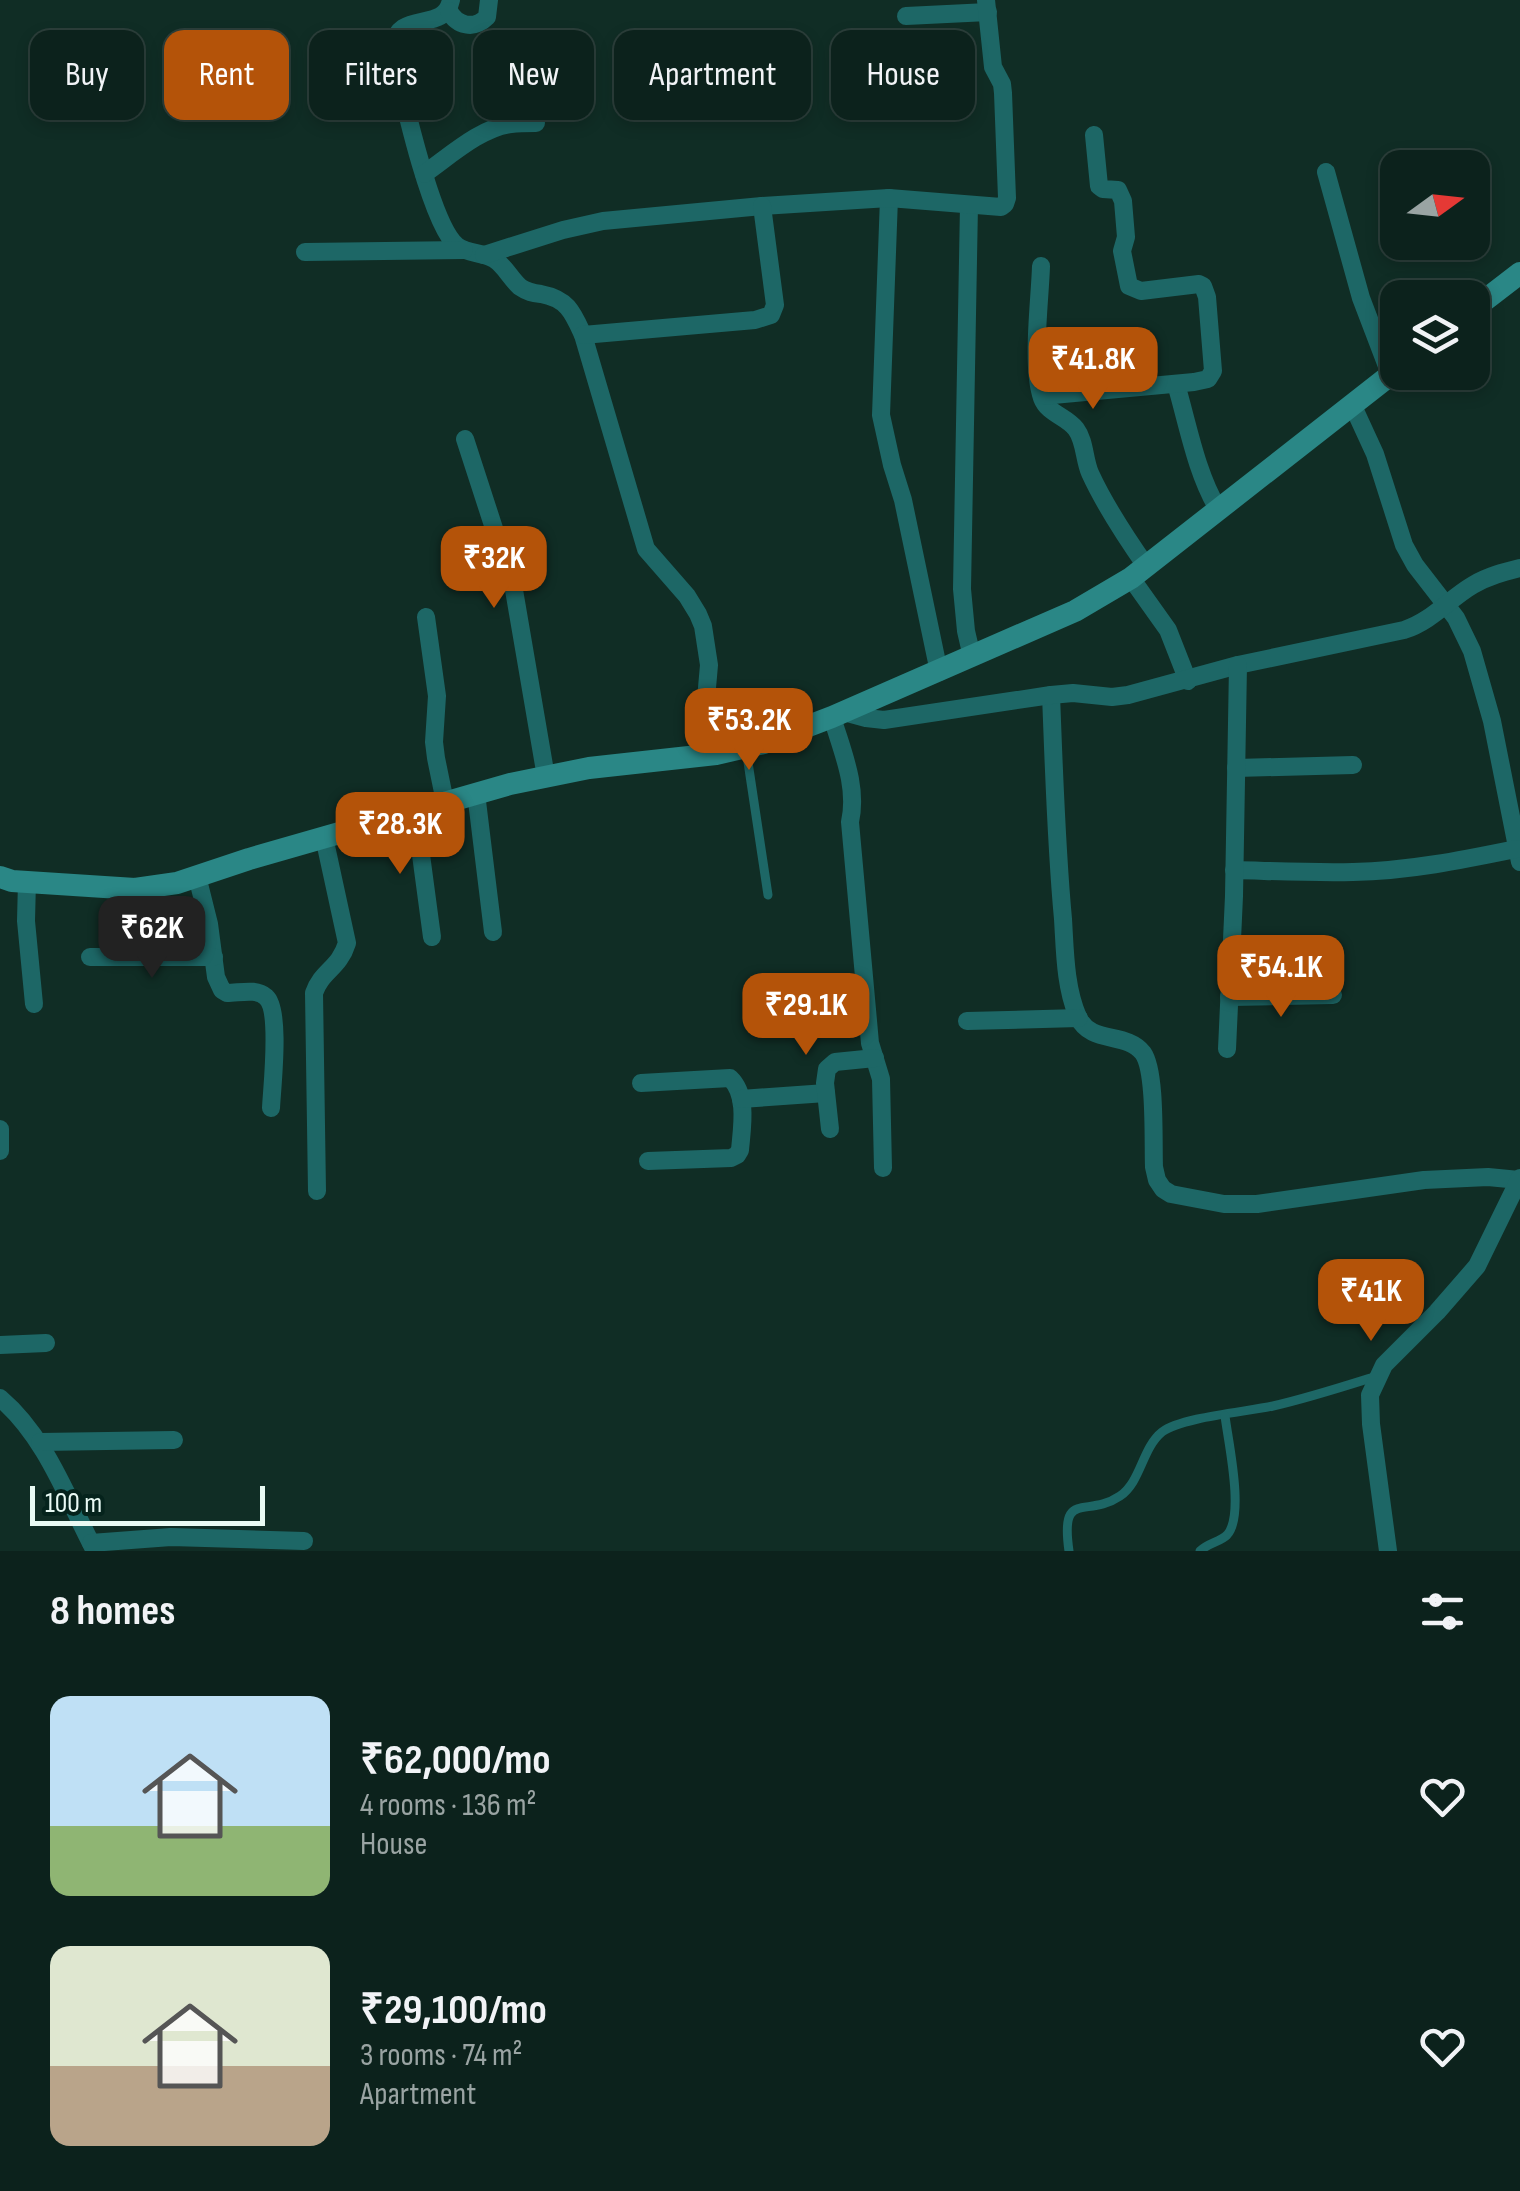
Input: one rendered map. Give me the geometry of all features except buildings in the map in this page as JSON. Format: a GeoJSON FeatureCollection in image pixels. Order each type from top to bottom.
{"type":"FeatureCollection","features":[{"type":"Feature","properties":{"kind":"main road"},"geometry":{"type":"LineString","coordinates":[[1490,296],[1520,274]]}},
{"type":"Feature","properties":{"kind":"main road"},"geometry":{"type":"LineString","coordinates":[[10,880],[135,888],[177,883],[202,893],[324,836],[476,793],[590,768],[701,756],[764,742],[838,715],[1075,611],[1138,572],[1380,382]]}},
{"type":"Feature","properties":{"kind":"street"},"geometry":{"type":"LineString","coordinates":[[450,6],[453,19],[476,24],[487,17],[488,0]]}},
{"type":"Feature","properties":{"kind":"street"},"geometry":{"type":"LineString","coordinates":[[450,6],[442,16],[410,24],[396,33],[392,49],[424,174],[448,236],[464,250]]}},
{"type":"Feature","properties":{"kind":"street"},"geometry":{"type":"LineString","coordinates":[[484,254],[603,221],[762,206],[889,198],[1001,207],[1007,198],[1003,93],[994,67],[987,6],[906,16]]}},
{"type":"Feature","properties":{"kind":"street"},"geometry":{"type":"LineString","coordinates":[[424,174],[498,127],[536,123]]}},
{"type":"Feature","properties":{"kind":"street"},"geometry":{"type":"LineString","coordinates":[[1042,396],[1203,381],[1212,376],[1206,290],[1198,284],[1141,291],[1129,286],[1123,257],[1126,237],[1122,196],[1118,190],[1099,186],[1094,136]]}},
{"type":"Feature","properties":{"kind":"street"},"geometry":{"type":"LineString","coordinates":[[1326,172],[1361,298],[1380,340]]}},
{"type":"Feature","properties":{"kind":"street"},"geometry":{"type":"LineString","coordinates":[[889,198],[881,415],[939,672]]}},
{"type":"Feature","properties":{"kind":"street"},"geometry":{"type":"LineString","coordinates":[[583,335],[771,316],[775,305],[762,206]]}},
{"type":"Feature","properties":{"kind":"street"},"geometry":{"type":"LineString","coordinates":[[969,206],[962,589],[972,658]]}},
{"type":"Feature","properties":{"kind":"street"},"geometry":{"type":"LineString","coordinates":[[305,252],[464,250],[484,254],[496,260],[523,289],[556,298],[572,312],[583,335],[646,550],[687,596],[703,626],[709,665],[701,756]]}},
{"type":"Feature","properties":{"kind":"street"},"geometry":{"type":"LineString","coordinates":[[1042,266],[1037,362],[1042,396],[1047,406],[1080,436],[1088,466],[1168,630],[1188,680]]}},
{"type":"Feature","properties":{"kind":"street"},"geometry":{"type":"LineString","coordinates":[[1176,384],[1203,475],[1218,509]]}},
{"type":"Feature","properties":{"kind":"street"},"geometry":{"type":"LineString","coordinates":[[1234,870],[1353,872],[1518,855],[1481,678],[1463,631],[1404,545],[1374,454],[1352,404]]}},
{"type":"Feature","properties":{"kind":"street"},"geometry":{"type":"LineString","coordinates":[[466,439],[514,590],[546,777]]}},
{"type":"Feature","properties":{"kind":"street"},"geometry":{"type":"LineString","coordinates":[[883,1168],[880,1079],[870,1043],[850,822],[854,804],[838,715],[884,720],[1073,693],[1128,695],[1238,665],[1404,630],[1420,624],[1471,586],[1520,568]]}},
{"type":"Feature","properties":{"kind":"street"},"geometry":{"type":"LineString","coordinates":[[426,617],[437,696],[434,742],[445,802]]}},
{"type":"Feature","properties":{"kind":"street"},"geometry":{"type":"LineString","coordinates":[[1227,1049],[1238,665]]}},
{"type":"Feature","properties":{"kind":"street"},"geometry":{"type":"LineString","coordinates":[[1050,696],[1058,863],[1071,994],[1084,1028],[1123,1040],[1144,1055],[1150,1071],[1154,1167],[1163,1190],[1224,1204],[1257,1204],[1424,1180],[1520,1179],[1477,1266],[1384,1366],[1370,1394],[1388,1551]]}},
{"type":"Feature","properties":{"kind":"street"},"geometry":{"type":"LineString","coordinates":[[1236,768],[1353,765]]}},
{"type":"Feature","properties":{"kind":"street"},"geometry":{"type":"LineString","coordinates":[[476,793],[493,932]]}},
{"type":"Feature","properties":{"kind":"street"},"geometry":{"type":"LineString","coordinates":[[415,810],[432,937]]}},
{"type":"Feature","properties":{"kind":"street"},"geometry":{"type":"LineString","coordinates":[[317,1191],[314,993],[320,978],[341,959],[347,943],[324,836]]}},
{"type":"Feature","properties":{"kind":"street"},"geometry":{"type":"LineString","coordinates":[[10,880],[26,921],[34,1004]]}},
{"type":"Feature","properties":{"kind":"street"},"geometry":{"type":"LineString","coordinates":[[202,893],[216,977],[222,990],[228,994],[256,992],[271,1002],[271,1108]]}},
{"type":"Feature","properties":{"kind":"street"},"geometry":{"type":"LineString","coordinates":[[90,958],[214,957]]}},
{"type":"Feature","properties":{"kind":"street"},"geometry":{"type":"LineString","coordinates":[[1229,997],[1333,995]]}},
{"type":"Feature","properties":{"kind":"street"},"geometry":{"type":"LineString","coordinates":[[967,1021],[1079,1018]]}},
{"type":"Feature","properties":{"kind":"street"},"geometry":{"type":"LineString","coordinates":[[830,1128],[826,1075],[830,1064],[875,1058]]}},
{"type":"Feature","properties":{"kind":"street"},"geometry":{"type":"LineString","coordinates":[[640,1083],[724,1076],[735,1082],[742,1099],[738,1156],[648,1161]]}},
{"type":"Feature","properties":{"kind":"street"},"geometry":{"type":"LineString","coordinates":[[742,1099],[826,1093]]}},
{"type":"Feature","properties":{"kind":"street"},"geometry":{"type":"LineString","coordinates":[[0,1129],[0,1152]]}},
{"type":"Feature","properties":{"kind":"street"},"geometry":{"type":"LineString","coordinates":[[0,1345],[46,1343]]}},
{"type":"Feature","properties":{"kind":"street"},"geometry":{"type":"LineString","coordinates":[[0,1398],[40,1442],[92,1547],[171,1536],[304,1542]]}},
{"type":"Feature","properties":{"kind":"street"},"geometry":{"type":"LineString","coordinates":[[40,1442],[174,1440]]}},
{"type":"Feature","properties":{"kind":"lane"},"geometry":{"type":"LineString","coordinates":[[746,746],[768,895]]}},
{"type":"Feature","properties":{"kind":"lane"},"geometry":{"type":"LineString","coordinates":[[1070,1551],[1066,1522],[1070,1513],[1111,1501],[1126,1492],[1156,1437],[1166,1429],[1311,1396],[1378,1375]]}},
{"type":"Feature","properties":{"kind":"lane"},"geometry":{"type":"LineString","coordinates":[[1200,1551],[1223,1538],[1234,1524],[1225,1416]]}}]}
